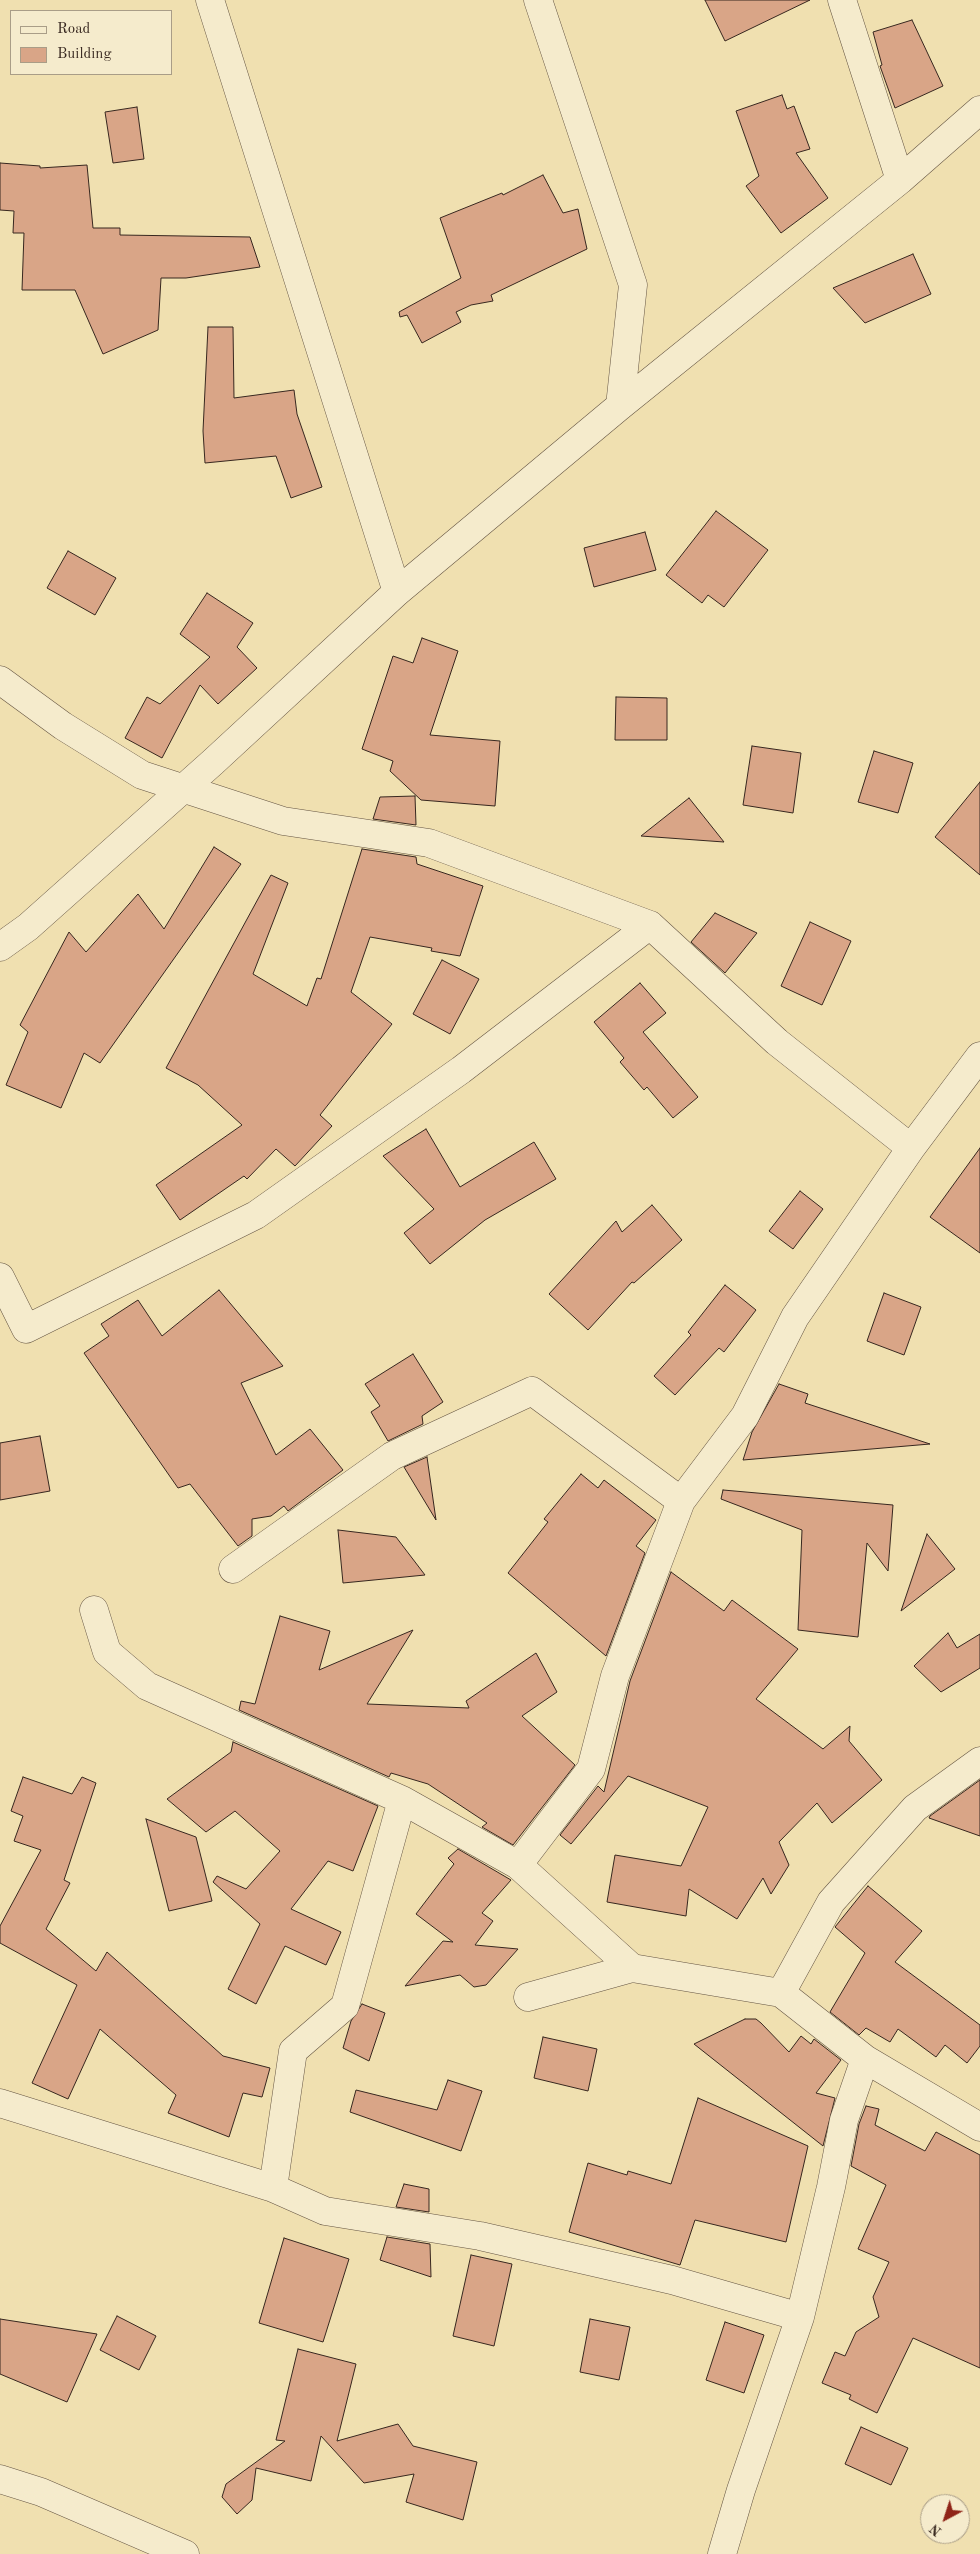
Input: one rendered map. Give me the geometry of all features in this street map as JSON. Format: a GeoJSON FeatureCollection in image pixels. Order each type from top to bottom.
{"type":"FeatureCollection","features":[{"type":"Feature","properties":{"kind":"street"},"geometry":{"type":"LineString","coordinates":[[210,0],[397,592]]}},
{"type":"Feature","properties":{"kind":"street"},"geometry":{"type":"LineString","coordinates":[[538,0],[633,285],[620,406]]}},
{"type":"Feature","properties":{"kind":"street"},"geometry":{"type":"LineString","coordinates":[[842,0],[900,180]]}},
{"type":"Feature","properties":{"kind":"street"},"geometry":{"type":"LineString","coordinates":[[0,948],[28,927],[184,788],[397,592],[620,406],[900,180],[980,110]]}},
{"type":"Feature","properties":{"kind":"street"},"geometry":{"type":"LineString","coordinates":[[0,680],[63,726],[142,775],[282,821],[429,843],[650,925],[777,1042],[911,1148]]}},
{"type":"Feature","properties":{"kind":"street"},"geometry":{"type":"LineString","coordinates":[[0,1277],[26,1329],[256,1215],[461,1070],[650,925]]}},
{"type":"Feature","properties":{"kind":"street"},"geometry":{"type":"LineString","coordinates":[[518,1865],[591,1768],[615,1676],[681,1501],[745,1416],[796,1317],[911,1148],[980,1056]]}},
{"type":"Feature","properties":{"kind":"street"},"geometry":{"type":"LineString","coordinates":[[233,1569],[392,1456],[532,1391],[681,1501]]}},
{"type":"Feature","properties":{"kind":"street"},"geometry":{"type":"LineString","coordinates":[[94,1610],[107,1652],[147,1686],[402,1800],[518,1865],[632,1968]]}},
{"type":"Feature","properties":{"kind":"street"},"geometry":{"type":"LineString","coordinates":[[780,1993],[831,1902],[916,1808],[980,1761]]}},
{"type":"Feature","properties":{"kind":"street"},"geometry":{"type":"LineString","coordinates":[[274,2188],[293,2051],[345,2006],[402,1800]]}},
{"type":"Feature","properties":{"kind":"street"},"geometry":{"type":"LineString","coordinates":[[528,1996],[632,1968],[780,1993],[865,2059],[980,2127]]}},
{"type":"Feature","properties":{"kind":"street"},"geometry":{"type":"LineString","coordinates":[[722,2554],[741,2490],[800,2316],[831,2187],[844,2120],[865,2059]]}},
{"type":"Feature","properties":{"kind":"street"},"geometry":{"type":"LineString","coordinates":[[0,2103],[274,2188],[325,2211],[480,2236],[672,2280],[800,2316]]}},
{"type":"Feature","properties":{"kind":"street"},"geometry":{"type":"LineString","coordinates":[[0,2479],[41,2492],[185,2554]]}},
{"type":"Feature","properties":{"kind":"building"},"geometry":{"type":"Polygon","coordinates":[[[705,0],[810,0],[725,41],[705,0]]]}},
{"type":"Feature","properties":{"kind":"building"},"geometry":{"type":"Polygon","coordinates":[[[912,20],[943,86],[895,108],[880,66],[882,65],[873,32],[912,20]]]}},
{"type":"Feature","properties":{"kind":"building"},"geometry":{"type":"Polygon","coordinates":[[[782,95],[787,109],[794,106],[810,149],[796,153],[828,198],[781,233],[746,186],[759,176],[736,111],[782,95]]]}},
{"type":"Feature","properties":{"kind":"building"},"geometry":{"type":"Polygon","coordinates":[[[137,107],[144,159],[113,163],[105,112],[137,107]]]}},
{"type":"Feature","properties":{"kind":"building"},"geometry":{"type":"Polygon","coordinates":[[[0,163],[40,166],[40,168],[87,165],[93,228],[120,228],[120,235],[250,237],[260,267],[186,278],[161,278],[158,330],[103,354],[75,290],[22,290],[24,233],[13,233],[14,211],[0,210],[0,163]]]}},
{"type":"Feature","properties":{"kind":"building"},"geometry":{"type":"Polygon","coordinates":[[[543,175],[563,213],[578,209],[587,249],[491,295],[493,301],[471,305],[456,312],[461,322],[422,343],[407,315],[400,317],[399,312],[461,278],[440,218],[502,193],[503,195],[543,175]]]}},
{"type":"Feature","properties":{"kind":"building"},"geometry":{"type":"Polygon","coordinates":[[[913,254],[931,294],[865,323],[833,288],[913,254]]]}},
{"type":"Feature","properties":{"kind":"building"},"geometry":{"type":"Polygon","coordinates":[[[208,327],[233,327],[234,398],[294,390],[297,414],[322,487],[291,498],[276,456],[205,463],[203,431],[208,327]]]}},
{"type":"Feature","properties":{"kind":"building"},"geometry":{"type":"Polygon","coordinates":[[[716,511],[768,550],[724,607],[708,595],[702,603],[666,575],[716,511]]]}},
{"type":"Feature","properties":{"kind":"building"},"geometry":{"type":"Polygon","coordinates":[[[645,532],[656,570],[594,587],[584,548],[645,532]]]}},
{"type":"Feature","properties":{"kind":"building"},"geometry":{"type":"Polygon","coordinates":[[[68,551],[116,578],[95,615],[47,588],[68,551]]]}},
{"type":"Feature","properties":{"kind":"building"},"geometry":{"type":"Polygon","coordinates":[[[207,593],[253,623],[237,647],[257,668],[218,704],[200,685],[162,758],[125,738],[147,697],[160,704],[210,657],[180,634],[207,593]]]}},
{"type":"Feature","properties":{"kind":"building"},"geometry":{"type":"Polygon","coordinates":[[[422,638],[458,651],[430,735],[500,741],[495,806],[421,800],[390,771],[393,761],[362,749],[393,656],[413,663],[422,638]]]}},
{"type":"Feature","properties":{"kind":"building"},"geometry":{"type":"Polygon","coordinates":[[[616,697],[667,698],[667,740],[615,740],[616,697]]]}},
{"type":"Feature","properties":{"kind":"building"},"geometry":{"type":"Polygon","coordinates":[[[752,746],[801,753],[793,813],[743,805],[752,746]]]}},
{"type":"Feature","properties":{"kind":"building"},"geometry":{"type":"Polygon","coordinates":[[[874,751],[913,763],[898,813],[858,802],[874,751]]]}},
{"type":"Feature","properties":{"kind":"building"},"geometry":{"type":"Polygon","coordinates":[[[980,782],[980,875],[935,837],[980,782]]]}},
{"type":"Feature","properties":{"kind":"building"},"geometry":{"type":"Polygon","coordinates":[[[415,796],[416,825],[373,819],[380,797],[415,796]]]}},
{"type":"Feature","properties":{"kind":"building"},"geometry":{"type":"Polygon","coordinates":[[[689,798],[724,842],[641,836],[689,798]]]}},
{"type":"Feature","properties":{"kind":"building"},"geometry":{"type":"Polygon","coordinates":[[[214,847],[241,864],[100,1063],[84,1053],[61,1108],[6,1085],[28,1032],[20,1025],[69,932],[86,952],[138,894],[164,929],[214,847]]]}},
{"type":"Feature","properties":{"kind":"building"},"geometry":{"type":"Polygon","coordinates":[[[362,849],[416,857],[417,864],[483,886],[460,956],[431,951],[432,948],[370,937],[351,992],[392,1024],[320,1115],[332,1126],[295,1166],[276,1149],[247,1179],[244,1176],[180,1220],[156,1185],[242,1125],[198,1085],[166,1068],[271,875],[288,883],[253,974],[307,1006],[317,978],[321,979],[362,849]]]}},
{"type":"Feature","properties":{"kind":"building"},"geometry":{"type":"Polygon","coordinates":[[[715,913],[757,933],[725,973],[691,942],[715,913]]]}},
{"type":"Feature","properties":{"kind":"building"},"geometry":{"type":"Polygon","coordinates":[[[810,922],[851,941],[822,1005],[781,986],[810,922]]]}},
{"type":"Feature","properties":{"kind":"building"},"geometry":{"type":"Polygon","coordinates":[[[442,960],[479,979],[450,1034],[413,1014],[442,960]]]}},
{"type":"Feature","properties":{"kind":"building"},"geometry":{"type":"Polygon","coordinates":[[[640,983],[666,1013],[643,1032],[698,1097],[673,1118],[647,1087],[644,1090],[620,1062],[624,1058],[594,1022],[640,983]]]}},
{"type":"Feature","properties":{"kind":"building"},"geometry":{"type":"Polygon","coordinates":[[[426,1129],[460,1187],[534,1142],[556,1179],[485,1220],[430,1264],[404,1233],[434,1209],[383,1156],[426,1129]]]}},
{"type":"Feature","properties":{"kind":"building"},"geometry":{"type":"Polygon","coordinates":[[[980,1148],[980,1253],[930,1217],[980,1148]]]}},
{"type":"Feature","properties":{"kind":"building"},"geometry":{"type":"Polygon","coordinates":[[[800,1191],[823,1209],[793,1249],[769,1231],[800,1191]]]}},
{"type":"Feature","properties":{"kind":"building"},"geometry":{"type":"Polygon","coordinates":[[[652,1205],[682,1240],[634,1283],[632,1282],[588,1330],[549,1294],[616,1221],[622,1232],[652,1205]]]}},
{"type":"Feature","properties":{"kind":"building"},"geometry":{"type":"Polygon","coordinates":[[[725,1285],[756,1310],[724,1352],[719,1348],[675,1395],[654,1376],[691,1335],[688,1332],[725,1285]]]}},
{"type":"Feature","properties":{"kind":"building"},"geometry":{"type":"Polygon","coordinates":[[[219,1290],[283,1366],[241,1383],[276,1455],[310,1429],[343,1470],[288,1511],[284,1506],[271,1516],[252,1519],[252,1536],[238,1546],[190,1484],[178,1488],[84,1353],[109,1336],[101,1324],[138,1300],[162,1336],[219,1290]]]}},
{"type":"Feature","properties":{"kind":"building"},"geometry":{"type":"Polygon","coordinates":[[[884,1293],[921,1307],[904,1355],[867,1341],[884,1293]]]}},
{"type":"Feature","properties":{"kind":"building"},"geometry":{"type":"Polygon","coordinates":[[[413,1354],[443,1402],[422,1416],[423,1424],[388,1441],[371,1412],[380,1406],[365,1384],[413,1354]]]}},
{"type":"Feature","properties":{"kind":"building"},"geometry":{"type":"Polygon","coordinates":[[[779,1384],[808,1394],[805,1403],[930,1444],[743,1460],[752,1432],[779,1384]]]}},
{"type":"Feature","properties":{"kind":"building"},"geometry":{"type":"Polygon","coordinates":[[[40,1436],[50,1491],[0,1500],[0,1443],[40,1436]]]}},
{"type":"Feature","properties":{"kind":"building"},"geometry":{"type":"Polygon","coordinates":[[[427,1457],[436,1520],[404,1467],[427,1457]]]}},
{"type":"Feature","properties":{"kind":"building"},"geometry":{"type":"Polygon","coordinates":[[[581,1474],[598,1488],[604,1480],[656,1520],[636,1546],[645,1553],[606,1656],[508,1573],[548,1522],[544,1519],[581,1474]]]}},
{"type":"Feature","properties":{"kind":"building"},"geometry":{"type":"Polygon","coordinates":[[[723,1490],[893,1505],[888,1571],[867,1543],[858,1637],[798,1630],[802,1530],[721,1499],[723,1490]]]}},
{"type":"Feature","properties":{"kind":"building"},"geometry":{"type":"Polygon","coordinates":[[[338,1530],[396,1537],[425,1575],[343,1583],[338,1530]]]}},
{"type":"Feature","properties":{"kind":"building"},"geometry":{"type":"Polygon","coordinates":[[[927,1534],[955,1569],[901,1611],[927,1534]]]}},
{"type":"Feature","properties":{"kind":"building"},"geometry":{"type":"Polygon","coordinates":[[[671,1572],[724,1611],[732,1600],[798,1649],[756,1699],[823,1749],[850,1726],[849,1741],[882,1780],[832,1823],[817,1803],[779,1842],[789,1865],[771,1894],[763,1878],[737,1919],[689,1889],[686,1916],[607,1902],[615,1855],[681,1866],[708,1807],[628,1776],[571,1844],[560,1835],[598,1786],[604,1792],[630,1681],[671,1572]]]}},
{"type":"Feature","properties":{"kind":"building"},"geometry":{"type":"Polygon","coordinates":[[[280,1616],[330,1631],[319,1670],[413,1630],[367,1704],[469,1708],[466,1701],[536,1653],[557,1692],[522,1716],[575,1765],[513,1845],[482,1827],[487,1823],[428,1784],[391,1773],[389,1777],[239,1710],[241,1701],[255,1704],[280,1616]]]}},
{"type":"Feature","properties":{"kind":"building"},"geometry":{"type":"Polygon","coordinates":[[[948,1633],[957,1648],[980,1634],[980,1668],[941,1692],[914,1666],[948,1633]]]}},
{"type":"Feature","properties":{"kind":"building"},"geometry":{"type":"Polygon","coordinates":[[[233,1742],[378,1806],[353,1871],[328,1861],[291,1909],[341,1932],[326,1965],[285,1946],[256,2004],[228,1989],[260,1924],[213,1882],[217,1876],[246,1889],[280,1851],[235,1811],[206,1832],[167,1799],[231,1752],[233,1742]]]}},
{"type":"Feature","properties":{"kind":"building"},"geometry":{"type":"Polygon","coordinates":[[[23,1777],[72,1794],[82,1777],[96,1783],[64,1880],[70,1883],[46,1929],[96,1971],[107,1952],[223,2056],[270,2068],[262,2097],[243,2093],[229,2137],[168,2113],[176,2095],[100,2029],[68,2099],[32,2083],[77,1985],[0,1943],[0,1926],[41,1850],[14,1841],[23,1816],[11,1811],[23,1777]]]}},
{"type":"Feature","properties":{"kind":"building"},"geometry":{"type":"Polygon","coordinates":[[[980,1780],[980,1836],[929,1818],[930,1816],[980,1780]]]}},
{"type":"Feature","properties":{"kind":"building"},"geometry":{"type":"Polygon","coordinates":[[[146,1819],[196,1837],[212,1901],[169,1911],[146,1819]]]}},
{"type":"Feature","properties":{"kind":"building"},"geometry":{"type":"Polygon","coordinates":[[[458,1849],[511,1880],[482,1913],[493,1921],[475,1945],[518,1949],[486,1985],[474,1987],[460,1975],[405,1986],[443,1941],[453,1942],[416,1914],[454,1864],[448,1858],[458,1849]]]}},
{"type":"Feature","properties":{"kind":"building"},"geometry":{"type":"Polygon","coordinates":[[[868,1886],[922,1931],[895,1962],[980,2025],[980,2046],[967,2063],[945,2045],[936,2057],[898,2029],[890,2042],[866,2028],[859,2035],[830,2012],[865,1953],[835,1927],[868,1886]]]}},
{"type":"Feature","properties":{"kind":"building"},"geometry":{"type":"Polygon","coordinates":[[[362,2004],[385,2013],[369,2061],[343,2048],[351,2021],[362,2004]]]}},
{"type":"Feature","properties":{"kind":"building"},"geometry":{"type":"Polygon","coordinates":[[[745,2019],[756,2019],[789,2052],[801,2036],[811,2044],[814,2039],[841,2060],[816,2093],[835,2098],[823,2146],[694,2044],[745,2019]]]}},
{"type":"Feature","properties":{"kind":"building"},"geometry":{"type":"Polygon","coordinates":[[[543,2037],[597,2049],[588,2091],[534,2078],[543,2037]]]}},
{"type":"Feature","properties":{"kind":"building"},"geometry":{"type":"Polygon","coordinates":[[[448,2080],[482,2091],[461,2151],[350,2112],[356,2090],[437,2110],[448,2080]]]}},
{"type":"Feature","properties":{"kind":"building"},"geometry":{"type":"Polygon","coordinates":[[[698,2098],[808,2146],[786,2242],[695,2220],[680,2265],[569,2232],[588,2163],[627,2175],[628,2171],[671,2184],[698,2098]]]}},
{"type":"Feature","properties":{"kind":"building"},"geometry":{"type":"Polygon","coordinates":[[[866,2106],[879,2109],[875,2125],[925,2151],[936,2132],[980,2155],[980,2368],[913,2338],[877,2413],[849,2399],[851,2395],[822,2383],[835,2352],[845,2356],[856,2332],[879,2317],[873,2297],[889,2262],[858,2249],[886,2185],[851,2166],[859,2124],[866,2106]]]}},
{"type":"Feature","properties":{"kind":"building"},"geometry":{"type":"Polygon","coordinates":[[[404,2184],[429,2189],[429,2212],[396,2207],[404,2184]]]}},
{"type":"Feature","properties":{"kind":"building"},"geometry":{"type":"Polygon","coordinates":[[[387,2237],[430,2244],[431,2277],[380,2260],[387,2237]]]}},
{"type":"Feature","properties":{"kind":"building"},"geometry":{"type":"Polygon","coordinates":[[[284,2238],[349,2259],[323,2342],[259,2323],[284,2238]]]}},
{"type":"Feature","properties":{"kind":"building"},"geometry":{"type":"Polygon","coordinates":[[[471,2255],[512,2264],[494,2346],[453,2336],[471,2255]]]}},
{"type":"Feature","properties":{"kind":"building"},"geometry":{"type":"Polygon","coordinates":[[[117,2316],[156,2336],[139,2370],[100,2350],[117,2316]]]}},
{"type":"Feature","properties":{"kind":"building"},"geometry":{"type":"Polygon","coordinates":[[[0,2319],[97,2334],[67,2402],[0,2374],[0,2319]]]}},
{"type":"Feature","properties":{"kind":"building"},"geometry":{"type":"Polygon","coordinates":[[[590,2319],[630,2327],[619,2380],[580,2372],[590,2319]]]}},
{"type":"Feature","properties":{"kind":"building"},"geometry":{"type":"Polygon","coordinates":[[[725,2322],[764,2335],[744,2393],[706,2380],[725,2322]]]}},
{"type":"Feature","properties":{"kind":"building"},"geometry":{"type":"Polygon","coordinates":[[[298,2349],[356,2364],[337,2441],[398,2424],[413,2446],[477,2462],[463,2520],[406,2502],[414,2474],[364,2483],[321,2436],[311,2481],[256,2468],[252,2500],[237,2514],[222,2497],[226,2484],[285,2441],[276,2440],[298,2349]]]}},
{"type":"Feature","properties":{"kind":"building"},"geometry":{"type":"Polygon","coordinates":[[[861,2427],[908,2448],[891,2485],[845,2464],[861,2427]]]}}]}
